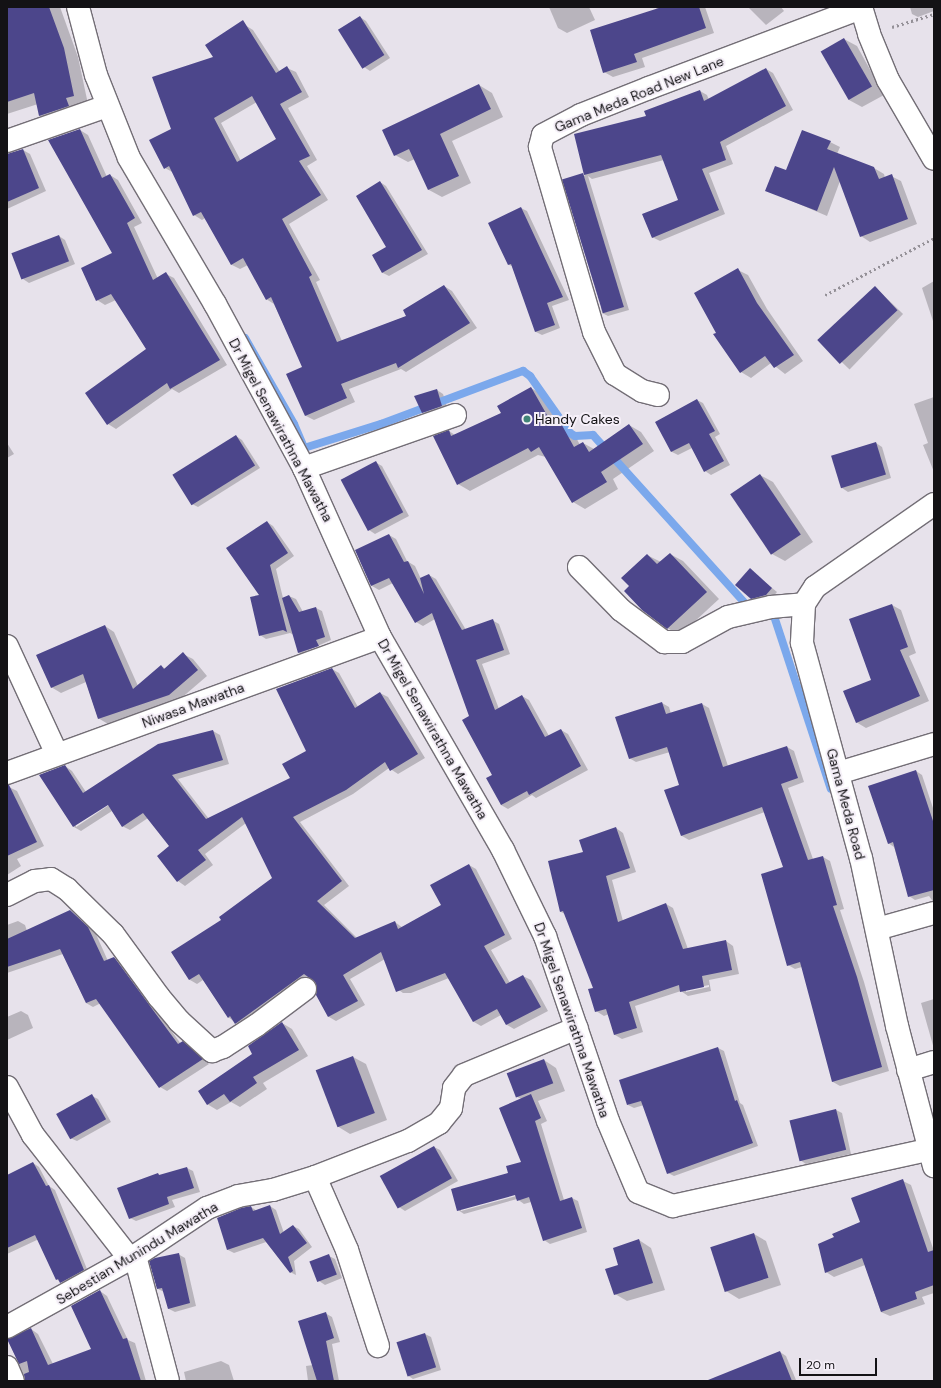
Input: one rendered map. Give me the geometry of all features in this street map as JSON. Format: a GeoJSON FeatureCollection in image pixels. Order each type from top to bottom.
{"type":"FeatureCollection","features":[{"type":"Feature","properties":{"kind":"street","name":"Dr Migel Senawirathna Mawatha"},"geometry":{"type":"LineString","coordinates":[[78,7],[107,106],[129,158],[215,304],[304,468],[380,637],[503,850],[545,936],[608,1121],[638,1192],[673,1206],[931,1158]]}},
{"type":"Feature","properties":{"kind":"street"},"geometry":{"type":"LineString","coordinates":[[861,8],[869,34],[888,80],[934,159]]}},
{"type":"Feature","properties":{"kind":"street","name":"Gama Meda Road New Lane"},"geometry":{"type":"LineString","coordinates":[[658,395],[642,391],[615,374],[594,332],[540,147],[543,135],[581,115],[861,8]]}},
{"type":"Feature","properties":{"kind":"street"},"geometry":{"type":"LineString","coordinates":[[7,141],[107,106]]}},
{"type":"Feature","properties":{"kind":"street"},"geometry":{"type":"LineString","coordinates":[[304,468],[455,415]]}},
{"type":"Feature","properties":{"kind":"street","name":"Gama Meda Road"},"geometry":{"type":"LineString","coordinates":[[931,1158],[908,1070],[861,858],[802,643],[804,604],[814,587],[934,504]]}},
{"type":"Feature","properties":{"kind":"street"},"geometry":{"type":"LineString","coordinates":[[579,567],[621,610],[664,642],[682,642],[728,617],[771,607],[804,604]]}},
{"type":"Feature","properties":{"kind":"street","name":"Niwasa Mawatha"},"geometry":{"type":"LineString","coordinates":[[7,773],[380,637]]}},
{"type":"Feature","properties":{"kind":"street"},"geometry":{"type":"LineString","coordinates":[[7,646],[57,754]]}},
{"type":"Feature","properties":{"kind":"street"},"geometry":{"type":"LineString","coordinates":[[838,773],[934,744]]}},
{"type":"Feature","properties":{"kind":"street"},"geometry":{"type":"LineString","coordinates":[[7,895],[35,881],[51,879],[67,889],[113,934],[179,1020],[212,1051],[223,1047],[252,1029],[305,989]]}},
{"type":"Feature","properties":{"kind":"street"},"geometry":{"type":"LineString","coordinates":[[877,929],[934,913]]}},
{"type":"Feature","properties":{"kind":"street","name":"Sebestian Munindu Mawatha"},"geometry":{"type":"LineString","coordinates":[[7,1327],[133,1258],[207,1208],[238,1196],[273,1190],[315,1177],[408,1141],[439,1123],[451,1108],[454,1088],[464,1075],[577,1028]]}},
{"type":"Feature","properties":{"kind":"street"},"geometry":{"type":"LineString","coordinates":[[908,1070],[934,1062]]}},
{"type":"Feature","properties":{"kind":"street"},"geometry":{"type":"LineString","coordinates":[[7,1087],[33,1135],[133,1258],[168,1381]]}},
{"type":"Feature","properties":{"kind":"street"},"geometry":{"type":"LineString","coordinates":[[315,1177],[347,1250],[378,1346]]}},
{"type":"Feature","properties":{"kind":"street"},"geometry":{"type":"LineString","coordinates":[[7,1367],[13,1381]]}},
{"type":"Feature","properties":{"kind":"path"},"geometry":{"type":"LineString","coordinates":[[869,34],[934,14]]}},
{"type":"Feature","properties":{"kind":"path"},"geometry":{"type":"LineString","coordinates":[[825,295],[934,238]]}},
{"type":"Feature","properties":{"kind":"building"},"geometry":{"type":"Polygon","coordinates":[[[7,7],[49,7],[64,48],[74,96],[66,98],[69,106],[39,116],[34,93],[7,102],[7,7]]]}},
{"type":"Feature","properties":{"kind":"building"},"geometry":{"type":"Polygon","coordinates":[[[662,7],[699,7],[706,28],[634,54],[637,62],[603,73],[590,30],[662,7]]]}},
{"type":"Feature","properties":{"kind":"building"},"geometry":{"type":"Polygon","coordinates":[[[360,16],[384,55],[362,69],[338,30],[360,16]]]}},
{"type":"Feature","properties":{"kind":"building"},"geometry":{"type":"Polygon","coordinates":[[[243,20],[276,73],[287,66],[302,92],[280,104],[310,156],[299,161],[321,195],[282,219],[312,275],[309,277],[337,342],[406,316],[403,310],[444,285],[470,323],[398,368],[396,363],[341,384],[347,398],[305,416],[286,374],[302,367],[271,297],[266,300],[243,258],[231,265],[201,212],[193,216],[169,166],[164,169],[149,140],[171,129],[152,77],[213,57],[205,45],[243,20]],[[252,96],[214,118],[237,162],[276,139],[252,96]]]}},
{"type":"Feature","properties":{"kind":"building"},"geometry":{"type":"Polygon","coordinates":[[[844,38],[872,86],[849,100],[821,52],[844,38]]]}},
{"type":"Feature","properties":{"kind":"building"},"geometry":{"type":"Polygon","coordinates":[[[766,68],[786,106],[720,142],[726,160],[702,169],[719,210],[652,238],[642,214],[678,200],[661,155],[584,175],[574,134],[646,116],[644,111],[700,90],[704,101],[766,68]]]}},
{"type":"Feature","properties":{"kind":"building"},"geometry":{"type":"Polygon","coordinates":[[[479,84],[491,109],[440,134],[459,176],[428,190],[409,149],[394,156],[382,130],[479,84]]]}},
{"type":"Feature","properties":{"kind":"building"},"geometry":{"type":"Polygon","coordinates":[[[80,129],[102,178],[110,174],[135,218],[127,223],[153,280],[166,272],[220,360],[170,389],[167,383],[107,425],[85,393],[146,349],[111,294],[96,301],[81,268],[112,253],[48,140],[80,129]]]}},
{"type":"Feature","properties":{"kind":"building"},"geometry":{"type":"Polygon","coordinates":[[[802,130],[831,141],[827,149],[874,167],[879,179],[892,174],[908,219],[860,237],[834,167],[817,211],[765,191],[775,166],[786,170],[802,130]]]}},
{"type":"Feature","properties":{"kind":"building"},"geometry":{"type":"Polygon","coordinates":[[[23,149],[39,188],[7,202],[7,154],[23,149]]]}},
{"type":"Feature","properties":{"kind":"building"},"geometry":{"type":"Polygon","coordinates":[[[583,173],[624,307],[603,313],[562,179],[583,173]]]}},
{"type":"Feature","properties":{"kind":"building"},"geometry":{"type":"Polygon","coordinates":[[[380,181],[422,250],[382,273],[372,255],[386,247],[356,196],[380,181]]]}},
{"type":"Feature","properties":{"kind":"building"},"geometry":{"type":"Polygon","coordinates":[[[521,207],[563,297],[547,303],[555,325],[535,332],[511,264],[508,265],[488,223],[521,207]]]}},
{"type":"Feature","properties":{"kind":"building"},"geometry":{"type":"Polygon","coordinates":[[[59,235],[69,261],[21,279],[11,253],[59,235]]]}},
{"type":"Feature","properties":{"kind":"building"},"geometry":{"type":"Polygon","coordinates":[[[738,268],[757,303],[794,355],[774,368],[765,356],[740,373],[713,334],[716,333],[694,293],[738,268]]]}},
{"type":"Feature","properties":{"kind":"building"},"geometry":{"type":"Polygon","coordinates":[[[875,286],[898,310],[840,364],[817,340],[875,286]]]}},
{"type":"Feature","properties":{"kind":"building"},"geometry":{"type":"Polygon","coordinates":[[[531,387],[551,422],[558,418],[574,447],[583,442],[589,452],[629,424],[643,444],[601,472],[607,482],[572,503],[539,447],[531,452],[528,448],[457,485],[433,436],[449,430],[451,436],[501,413],[497,406],[531,387]]]}},
{"type":"Feature","properties":{"kind":"building"},"geometry":{"type":"Polygon","coordinates":[[[437,389],[442,406],[422,413],[414,396],[437,389]]]}},
{"type":"Feature","properties":{"kind":"building"},"geometry":{"type":"Polygon","coordinates":[[[697,399],[715,431],[709,434],[724,461],[704,472],[689,443],[671,452],[655,422],[697,399]]]}},
{"type":"Feature","properties":{"kind":"building"},"geometry":{"type":"Polygon","coordinates":[[[236,435],[255,466],[191,505],[172,475],[236,435]]]}},
{"type":"Feature","properties":{"kind":"building"},"geometry":{"type":"Polygon","coordinates":[[[876,442],[886,475],[841,488],[831,456],[876,442]]]}},
{"type":"Feature","properties":{"kind":"building"},"geometry":{"type":"Polygon","coordinates":[[[376,461],[403,512],[368,531],[341,480],[376,461]]]}},
{"type":"Feature","properties":{"kind":"building"},"geometry":{"type":"Polygon","coordinates":[[[760,474],[801,535],[771,555],[730,494],[760,474]]]}},
{"type":"Feature","properties":{"kind":"building"},"geometry":{"type":"Polygon","coordinates":[[[267,521],[288,553],[270,565],[287,632],[283,630],[259,636],[250,597],[259,595],[226,548],[267,521]]]}},
{"type":"Feature","properties":{"kind":"building"},"geometry":{"type":"Polygon","coordinates":[[[389,534],[404,562],[408,561],[424,594],[420,578],[429,574],[462,630],[493,619],[504,650],[476,660],[495,710],[522,695],[545,737],[561,729],[581,766],[529,795],[527,791],[501,805],[486,778],[492,775],[462,720],[469,716],[432,613],[415,623],[389,578],[371,586],[355,550],[389,534]]]}},
{"type":"Feature","properties":{"kind":"building"},"geometry":{"type":"Polygon","coordinates":[[[670,553],[707,592],[667,629],[642,610],[624,591],[629,586],[621,578],[647,554],[657,564],[670,553]]]}},
{"type":"Feature","properties":{"kind":"building"},"geometry":{"type":"Polygon","coordinates":[[[750,568],[772,588],[766,595],[751,599],[735,585],[750,568]]]}},
{"type":"Feature","properties":{"kind":"building"},"geometry":{"type":"Polygon","coordinates":[[[289,595],[299,612],[316,607],[325,637],[316,640],[319,646],[298,653],[282,598],[289,595]]]}},
{"type":"Feature","properties":{"kind":"building"},"geometry":{"type":"Polygon","coordinates":[[[892,604],[908,647],[900,650],[920,696],[856,723],[843,691],[871,680],[849,619],[892,604]]]}},
{"type":"Feature","properties":{"kind":"building"},"geometry":{"type":"Polygon","coordinates":[[[105,625],[133,689],[161,665],[164,669],[183,652],[198,670],[169,695],[98,719],[83,674],[51,688],[36,655],[105,625]]]}},
{"type":"Feature","properties":{"kind":"building"},"geometry":{"type":"Polygon","coordinates":[[[332,668],[355,708],[380,692],[418,754],[390,771],[385,762],[346,790],[293,817],[342,881],[317,901],[355,938],[395,921],[398,929],[441,905],[430,885],[469,864],[505,935],[484,946],[506,984],[523,975],[541,1007],[506,1025],[497,1009],[473,1022],[445,973],[396,992],[381,952],[343,975],[358,1001],[328,1017],[316,995],[317,988],[315,982],[304,974],[235,1024],[230,1016],[228,1018],[199,974],[189,980],[171,952],[221,920],[219,917],[272,878],[242,817],[198,850],[206,860],[177,882],[157,856],[169,846],[143,813],[122,827],[108,805],[73,827],[39,775],[65,765],[83,793],[158,744],[213,730],[223,760],[172,775],[206,819],[290,778],[282,764],[306,751],[276,689],[332,668]]]}},
{"type":"Feature","properties":{"kind":"building"},"geometry":{"type":"Polygon","coordinates":[[[662,702],[666,714],[702,703],[723,767],[787,746],[798,778],[781,784],[808,860],[823,856],[837,905],[833,906],[857,977],[882,1067],[832,1082],[800,962],[787,966],[761,874],[783,867],[762,807],[681,836],[664,790],[679,785],[667,747],[629,759],[615,717],[662,702]]]}},
{"type":"Feature","properties":{"kind":"building"},"geometry":{"type":"Polygon","coordinates":[[[916,770],[934,824],[934,890],[908,897],[893,842],[888,844],[868,786],[916,770]]]}},
{"type":"Feature","properties":{"kind":"building"},"geometry":{"type":"Polygon","coordinates":[[[7,785],[9,785],[37,842],[7,856],[7,785]]]}},
{"type":"Feature","properties":{"kind":"building"},"geometry":{"type":"Polygon","coordinates":[[[616,827],[630,868],[606,876],[618,922],[666,903],[683,949],[726,940],[732,970],[702,976],[704,987],[680,992],[679,985],[629,1002],[637,1028],[614,1035],[606,1009],[595,1012],[588,989],[593,988],[563,911],[560,912],[548,861],[583,852],[579,840],[616,827]]]}},
{"type":"Feature","properties":{"kind":"building"},"geometry":{"type":"Polygon","coordinates":[[[70,910],[88,927],[104,961],[114,957],[178,1044],[183,1041],[203,1059],[159,1088],[96,999],[86,1003],[60,949],[7,967],[7,939],[70,910]]]}},
{"type":"Feature","properties":{"kind":"building"},"geometry":{"type":"Polygon","coordinates":[[[282,1022],[299,1050],[253,1077],[257,1083],[230,1102],[224,1094],[207,1105],[198,1091],[252,1054],[248,1046],[282,1022]]]}},
{"type":"Feature","properties":{"kind":"building"},"geometry":{"type":"Polygon","coordinates":[[[718,1047],[735,1101],[737,1100],[753,1143],[667,1174],[641,1101],[627,1105],[619,1080],[718,1047]]]}},
{"type":"Feature","properties":{"kind":"building"},"geometry":{"type":"Polygon","coordinates":[[[353,1056],[375,1113],[338,1127],[316,1070],[353,1056]]]}},
{"type":"Feature","properties":{"kind":"building"},"geometry":{"type":"Polygon","coordinates":[[[544,1059],[553,1083],[516,1098],[507,1073],[544,1059]]]}},
{"type":"Feature","properties":{"kind":"building"},"geometry":{"type":"Polygon","coordinates":[[[92,1094],[106,1119],[70,1139],[56,1114],[92,1094]]]}},
{"type":"Feature","properties":{"kind":"building"},"geometry":{"type":"Polygon","coordinates":[[[531,1094],[541,1118],[535,1121],[560,1201],[572,1197],[582,1228],[543,1241],[529,1197],[517,1201],[515,1195],[457,1211],[451,1189],[508,1173],[506,1166],[521,1162],[499,1108],[531,1094]]]}},
{"type":"Feature","properties":{"kind":"building"},"geometry":{"type":"Polygon","coordinates":[[[836,1109],[846,1150],[800,1161],[789,1121],[836,1109]]]}},
{"type":"Feature","properties":{"kind":"building"},"geometry":{"type":"Polygon","coordinates":[[[434,1146],[452,1178],[398,1208],[380,1176],[434,1146]]]}},
{"type":"Feature","properties":{"kind":"building"},"geometry":{"type":"Polygon","coordinates":[[[33,1162],[46,1186],[49,1185],[84,1270],[60,1283],[58,1279],[56,1280],[35,1235],[7,1248],[7,1175],[33,1162]]]}},
{"type":"Feature","properties":{"kind":"building"},"geometry":{"type":"Polygon","coordinates":[[[187,1167],[194,1188],[167,1197],[169,1204],[129,1219],[117,1188],[158,1173],[159,1175],[187,1167]]]}},
{"type":"Feature","properties":{"kind":"building"},"geometry":{"type":"Polygon","coordinates":[[[903,1179],[928,1252],[934,1250],[934,1285],[915,1292],[917,1299],[881,1312],[862,1258],[825,1273],[818,1244],[834,1237],[832,1234],[860,1222],[851,1198],[903,1179]]]}},
{"type":"Feature","properties":{"kind":"building"},"geometry":{"type":"Polygon","coordinates":[[[270,1205],[280,1234],[293,1225],[307,1243],[288,1257],[293,1271],[290,1273],[263,1238],[227,1250],[217,1218],[241,1208],[251,1206],[253,1211],[270,1205]]]}},
{"type":"Feature","properties":{"kind":"building"},"geometry":{"type":"Polygon","coordinates":[[[754,1233],[769,1278],[725,1292],[710,1247],[754,1233]]]}},
{"type":"Feature","properties":{"kind":"building"},"geometry":{"type":"Polygon","coordinates":[[[639,1239],[653,1283],[614,1295],[605,1269],[618,1265],[613,1248],[639,1239]]]}},
{"type":"Feature","properties":{"kind":"building"},"geometry":{"type":"Polygon","coordinates":[[[179,1253],[190,1303],[168,1309],[162,1288],[157,1289],[149,1261],[155,1258],[179,1253]]]}},
{"type":"Feature","properties":{"kind":"building"},"geometry":{"type":"Polygon","coordinates":[[[329,1254],[337,1275],[317,1282],[309,1262],[329,1254]]]}},
{"type":"Feature","properties":{"kind":"building"},"geometry":{"type":"Polygon","coordinates":[[[100,1290],[123,1339],[127,1338],[141,1381],[25,1381],[24,1374],[29,1372],[27,1361],[19,1364],[7,1339],[31,1328],[48,1365],[91,1349],[71,1306],[100,1290]]]}},
{"type":"Feature","properties":{"kind":"building"},"geometry":{"type":"Polygon","coordinates":[[[326,1312],[334,1338],[326,1341],[334,1381],[317,1381],[298,1321],[326,1312]]]}},
{"type":"Feature","properties":{"kind":"building"},"geometry":{"type":"Polygon","coordinates":[[[425,1333],[436,1367],[408,1377],[396,1342],[425,1333]]]}},
{"type":"Feature","properties":{"kind":"building"},"geometry":{"type":"Polygon","coordinates":[[[780,1351],[792,1381],[708,1381],[708,1380],[780,1351]]]}},
{"type":"Feature","properties":{"kind":"waterway"},"geometry":{"type":"LineString","coordinates":[[245,338],[294,424],[304,448],[381,424],[523,371],[530,376],[570,433],[575,436],[593,435],[750,609]]}},
{"type":"Feature","properties":{"kind":"waterway"},"geometry":{"type":"LineString","coordinates":[[765,613],[774,616],[831,789]]}},
{"type":"Feature","properties":{"kind":"place","name":"Handy Cakes"},"geometry":{"type":"Point","coordinates":[527,419]}}]}
